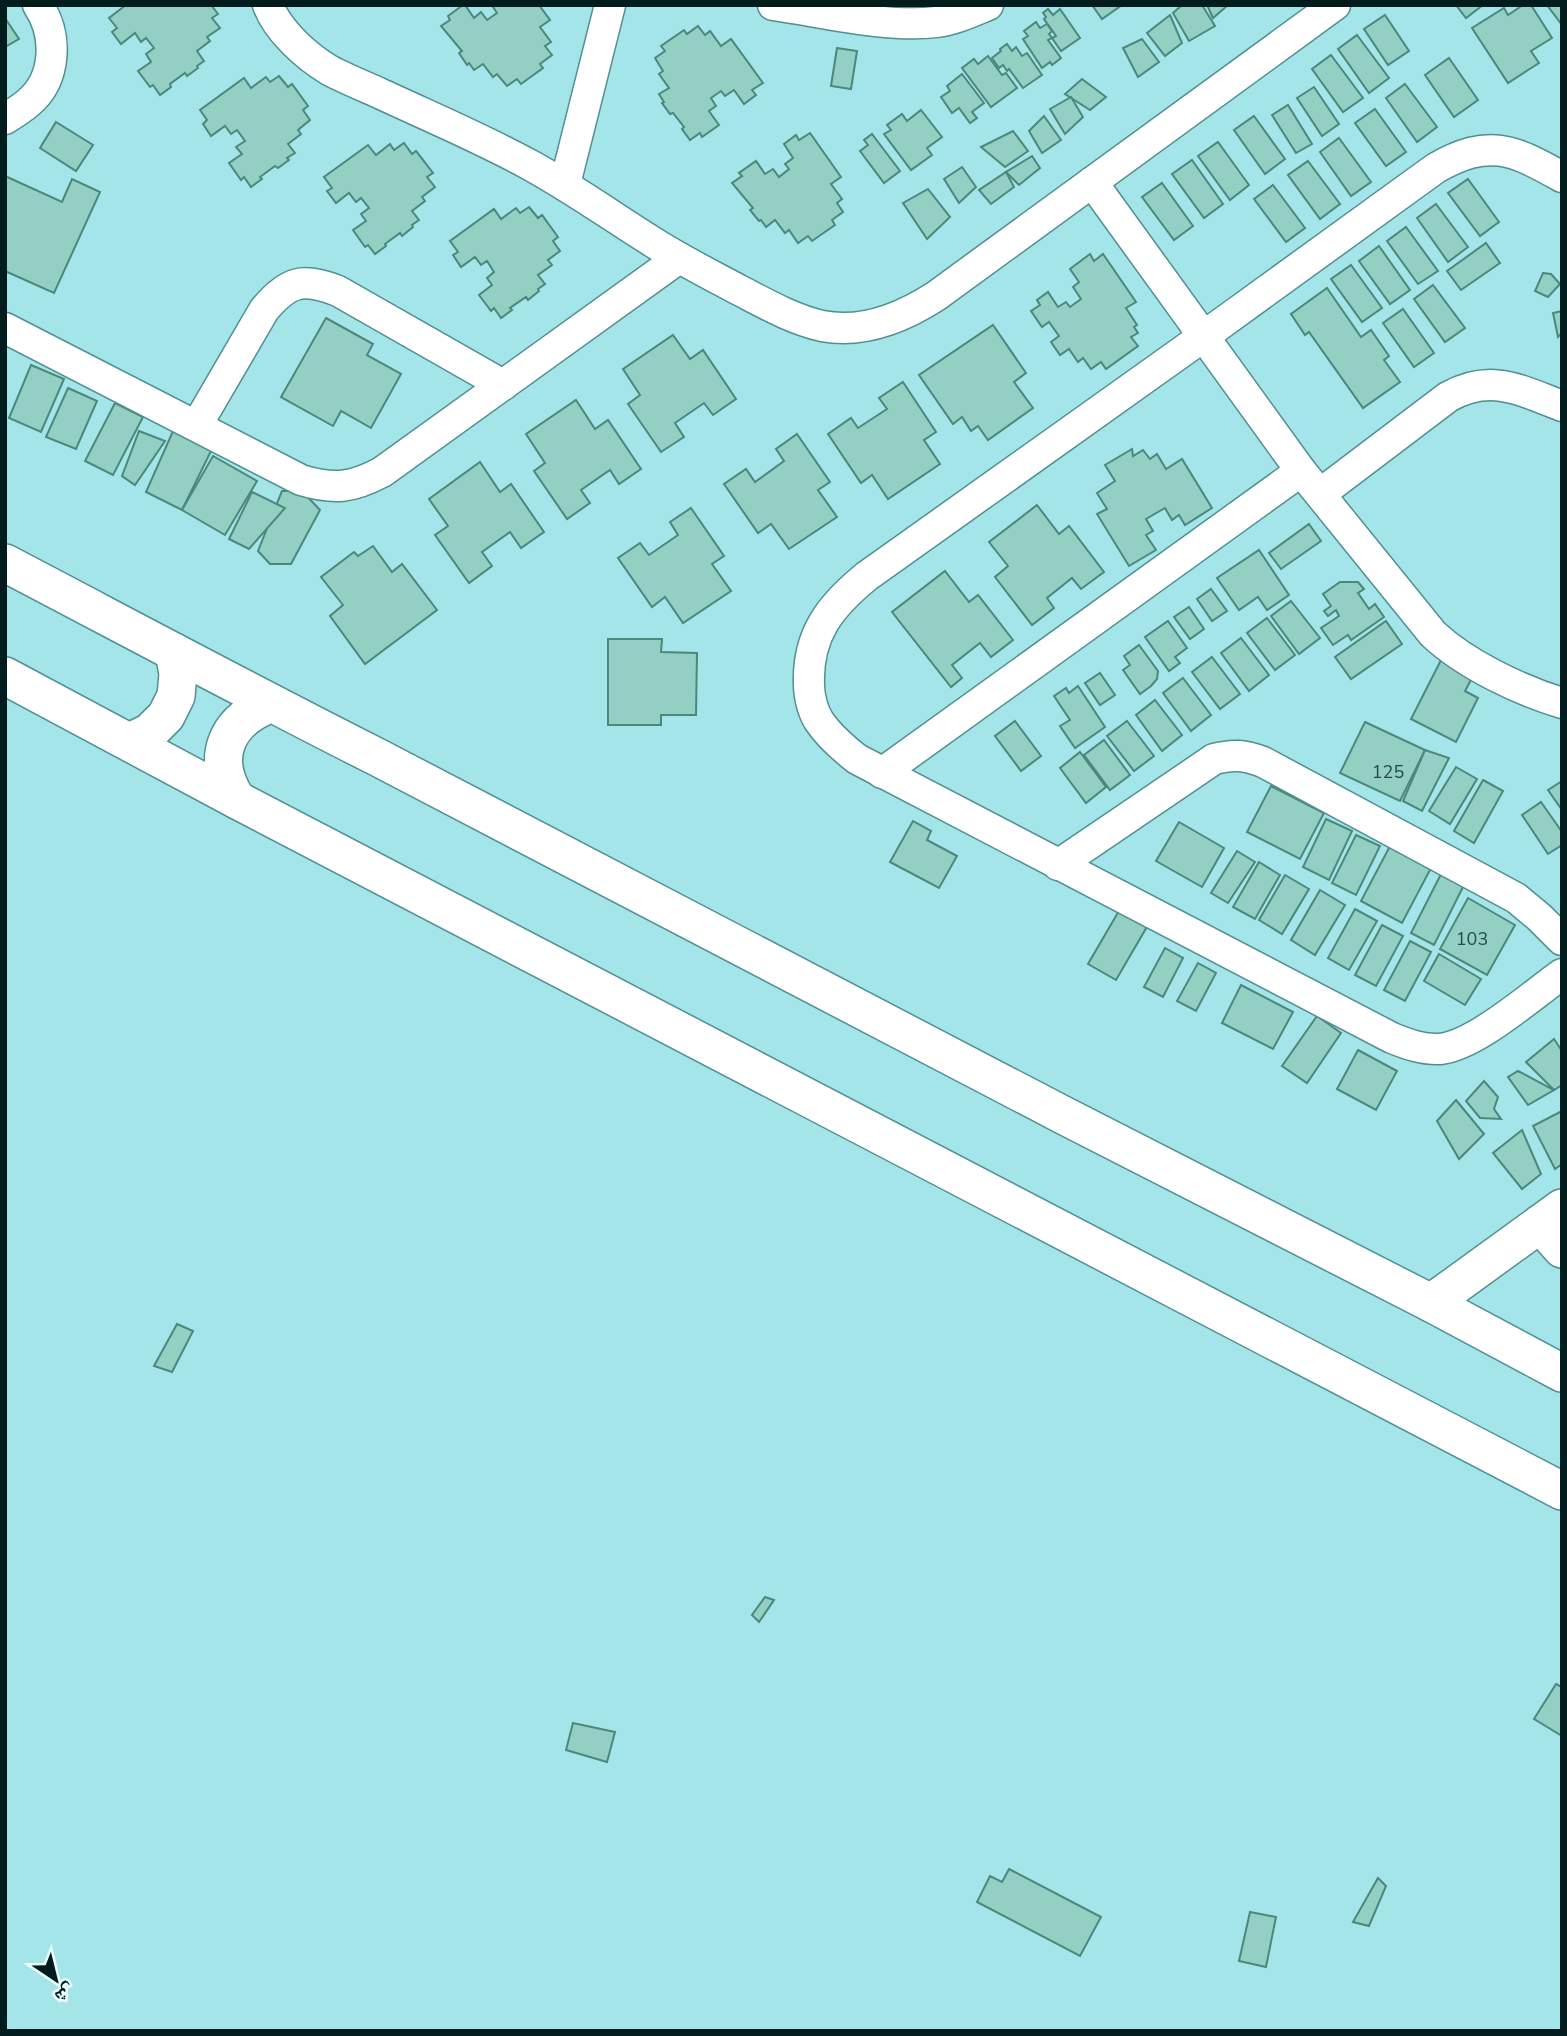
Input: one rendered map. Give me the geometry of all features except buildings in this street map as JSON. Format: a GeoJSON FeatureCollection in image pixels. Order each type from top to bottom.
{"type":"FeatureCollection","features":[{"type":"Feature","properties":{"kind":"street"},"geometry":{"type":"LineString","coordinates":[[5,119],[30,102],[44,83],[51,61],[52,37],[45,15],[38,5]]}},
{"type":"Feature","properties":{"kind":"street"},"geometry":{"type":"LineString","coordinates":[[268,5],[272,16],[298,45],[328,69],[528,163],[679,258],[796,319],[825,326],[854,327],[883,323],[911,312],[936,296],[1335,5]]}},
{"type":"Feature","properties":{"kind":"street"},"geometry":{"type":"LineString","coordinates":[[565,184],[610,5]]}},
{"type":"Feature","properties":{"kind":"street"},"geometry":{"type":"LineString","coordinates":[[773,5],[911,24],[938,22],[988,5]]}},
{"type":"Feature","properties":{"kind":"street"},"geometry":{"type":"LineString","coordinates":[[1562,177],[1508,151],[1483,150],[1458,156],[1436,168],[845,593],[827,615],[814,640],[808,667],[809,694],[817,719],[835,741],[857,760],[1392,1038],[1415,1047],[1439,1049],[1461,1044],[1481,1033],[1562,974]]}},
{"type":"Feature","properties":{"kind":"street"},"geometry":{"type":"LineString","coordinates":[[1092,182],[1301,471],[1420,620],[1439,640],[1466,660],[1535,694],[1562,704]]}},
{"type":"Feature","properties":{"kind":"street"},"geometry":{"type":"LineString","coordinates":[[5,328],[301,480],[321,486],[342,487],[363,482],[382,472],[679,258]]}},
{"type":"Feature","properties":{"kind":"street"},"geometry":{"type":"LineString","coordinates":[[197,425],[264,310],[278,294],[297,284],[318,283],[338,291],[503,385]]}},
{"type":"Feature","properties":{"kind":"street"},"geometry":{"type":"LineString","coordinates":[[1320,494],[1448,397],[1463,389],[1482,384],[1503,384],[1562,406]]}},
{"type":"Feature","properties":{"kind":"street"},"geometry":{"type":"LineString","coordinates":[[882,773],[1301,471]]}},
{"type":"Feature","properties":{"kind":"street"},"geometry":{"type":"LineString","coordinates":[[5,563],[270,704],[389,763],[1562,1373]]}},
{"type":"Feature","properties":{"kind":"street"},"geometry":{"type":"LineString","coordinates":[[130,742],[150,732],[166,716],[176,696],[178,674],[174,652]]}},
{"type":"Feature","properties":{"kind":"street"},"geometry":{"type":"LineString","coordinates":[[5,676],[237,800],[1562,1491]]}},
{"type":"Feature","properties":{"kind":"street"},"geometry":{"type":"LineString","coordinates":[[237,800],[224,773],[226,743],[243,717],[270,704]]}},
{"type":"Feature","properties":{"kind":"street"},"geometry":{"type":"LineString","coordinates":[[1058,865],[1214,759],[1230,754],[1247,756],[1516,898],[1562,940]]}},
{"type":"Feature","properties":{"kind":"street"},"geometry":{"type":"LineString","coordinates":[[1431,1303],[1555,1227]]}}]}
